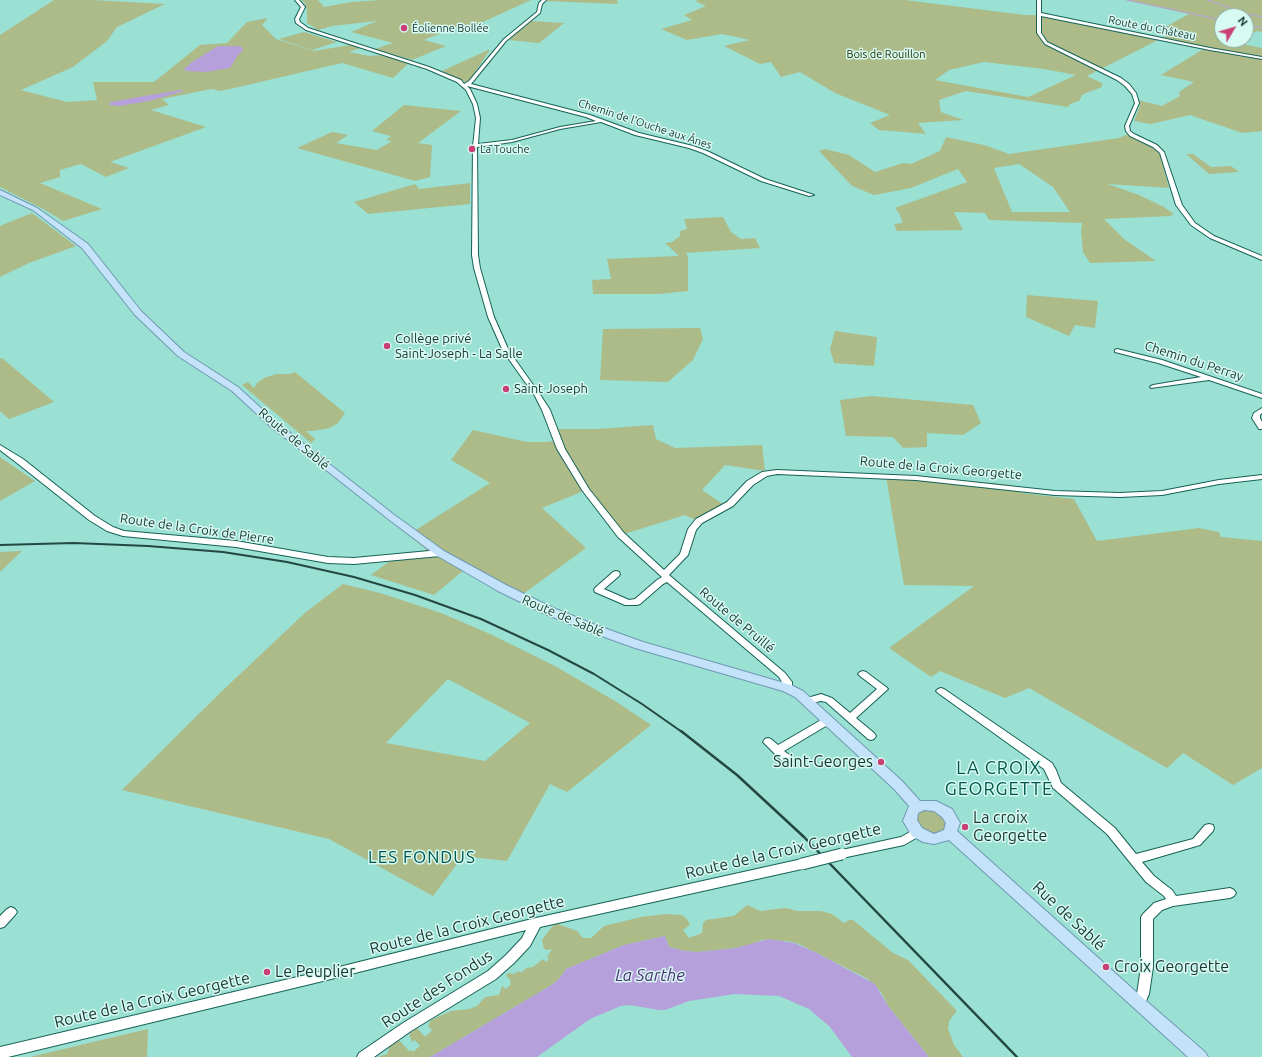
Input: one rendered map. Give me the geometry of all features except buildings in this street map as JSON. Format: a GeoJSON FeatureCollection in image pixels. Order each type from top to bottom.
{"type":"FeatureCollection","features":[{"type":"Feature","properties":{"kind":"main road","name":"Route de Sablé"},"geometry":{"type":"LineString","coordinates":[[0,192],[35,209],[72,235],[85,246],[131,305],[162,337],[187,358],[226,383],[273,424],[390,516],[440,553],[475,574],[519,597],[589,627],[639,645],[787,688],[807,702],[828,720],[898,785],[918,807]]}},
{"type":"Feature","properties":{"kind":"main road"},"geometry":{"type":"LineString","coordinates":[[930,805],[936,806],[947,813],[952,824],[950,833],[946,836],[934,839],[928,838],[917,832],[910,821],[911,815],[918,807],[930,805]]}},
{"type":"Feature","properties":{"kind":"main road","name":"Rue de Sablé"},"geometry":{"type":"LineString","coordinates":[[950,833],[1139,1004],[1200,1057]]}},
{"type":"Feature","properties":{"kind":"street","name":"Chemin de l'Ouche aux Ânes"},"geometry":{"type":"LineString","coordinates":[[297,0],[302,7],[297,19],[298,23],[307,29],[428,68],[466,84],[503,92],[603,121],[633,132],[691,147],[705,152],[762,180],[811,195]]}},
{"type":"Feature","properties":{"kind":"street"},"geometry":{"type":"LineString","coordinates":[[466,84],[471,82],[505,40],[539,12],[540,4],[544,0]]}},
{"type":"Feature","properties":{"kind":"street"},"geometry":{"type":"LineString","coordinates":[[1039,0],[1039,33],[1046,43],[1119,79],[1127,85],[1134,94],[1137,103],[1127,126],[1128,130],[1154,146],[1162,153],[1178,204],[1193,224],[1212,237],[1262,258]]}},
{"type":"Feature","properties":{"kind":"street","name":"Route du Château"},"geometry":{"type":"LineString","coordinates":[[1039,14],[1210,49],[1262,58]]}},
{"type":"Feature","properties":{"kind":"street","name":"Route de Pruillé"},"geometry":{"type":"LineString","coordinates":[[466,84],[475,104],[478,131],[475,146],[475,256],[485,295],[506,351],[538,396],[546,410],[561,449],[586,490],[621,535],[666,576],[782,675],[787,682],[787,688]]}},
{"type":"Feature","properties":{"kind":"street"},"geometry":{"type":"LineString","coordinates":[[475,146],[512,141],[560,128],[603,121]]}},
{"type":"Feature","properties":{"kind":"street","name":"Chemin du Perray"},"geometry":{"type":"LineString","coordinates":[[1118,351],[1160,361],[1262,396]]}},
{"type":"Feature","properties":{"kind":"street"},"geometry":{"type":"LineString","coordinates":[[1152,387],[1210,377]]}},
{"type":"Feature","properties":{"kind":"street"},"geometry":{"type":"LineString","coordinates":[[1262,410],[1256,414],[1256,418],[1262,427]]}},
{"type":"Feature","properties":{"kind":"street","name":"Route de la Croix de Pierre"},"geometry":{"type":"LineString","coordinates":[[0,447],[92,518],[110,529],[123,533],[236,544],[328,560],[354,561],[440,553]]}},
{"type":"Feature","properties":{"kind":"street","name":"Route de la Croix Georgette"},"geometry":{"type":"LineString","coordinates":[[616,574],[598,590],[628,603],[636,602],[660,582],[684,555],[692,529],[699,521],[730,504],[750,483],[765,474],[777,472],[916,478],[1055,493],[1120,495],[1162,493],[1219,482],[1262,477]]}},
{"type":"Feature","properties":{"kind":"street"},"geometry":{"type":"LineString","coordinates":[[850,718],[882,689],[863,674]]}},
{"type":"Feature","properties":{"kind":"street"},"geometry":{"type":"LineString","coordinates":[[940,691],[1043,762],[1051,770],[1056,785],[1111,831],[1150,879],[1168,893],[1173,901]]}},
{"type":"Feature","properties":{"kind":"street"},"geometry":{"type":"LineString","coordinates":[[807,702],[816,697],[825,698],[871,736]]}},
{"type":"Feature","properties":{"kind":"street"},"geometry":{"type":"LineString","coordinates":[[778,750],[828,720]]}},
{"type":"Feature","properties":{"kind":"street"},"geometry":{"type":"LineString","coordinates":[[768,742],[787,759]]}},
{"type":"Feature","properties":{"kind":"street"},"geometry":{"type":"LineString","coordinates":[[1135,859],[1196,842],[1209,828]]}},
{"type":"Feature","properties":{"kind":"street","name":"Route de la Croix Georgette"},"geometry":{"type":"LineString","coordinates":[[0,1052],[323,976],[536,923],[904,841],[917,832]]}},
{"type":"Feature","properties":{"kind":"street"},"geometry":{"type":"LineString","coordinates":[[1139,1004],[1143,994],[1147,967],[1147,917],[1158,906],[1173,901],[1230,893]]}},
{"type":"Feature","properties":{"kind":"street"},"geometry":{"type":"LineString","coordinates":[[0,923],[10,912]]}},
{"type":"Feature","properties":{"kind":"street","name":"Route des Fondus"},"geometry":{"type":"LineString","coordinates":[[363,1057],[407,1027],[492,975],[526,942],[536,923]]}},
{"type":"Feature","properties":{"kind":"green space"},"geometry":{"type":"Polygon","coordinates":[[[54,0],[92,0],[165,4],[117,27],[107,41],[73,67],[21,90],[67,102],[97,100],[93,82],[154,82],[200,45],[227,43],[247,22],[268,18],[262,25],[276,39],[314,51],[350,45],[361,48],[349,52],[370,56],[382,55],[409,63],[393,78],[342,63],[221,91],[211,89],[162,99],[169,105],[151,110],[206,127],[110,162],[129,168],[106,177],[81,164],[60,170],[60,177],[40,183],[102,209],[63,221],[0,187],[0,35],[54,0]]]}},
{"type":"Feature","properties":{"kind":"green space"},"geometry":{"type":"Polygon","coordinates":[[[301,0],[318,0],[324,7],[352,2],[380,0],[531,0],[474,26],[461,25],[424,40],[446,46],[412,60],[375,49],[393,43],[351,32],[377,21],[332,26],[318,30],[307,23],[307,10],[305,3],[301,0]]]}},
{"type":"Feature","properties":{"kind":"green space"},"geometry":{"type":"Polygon","coordinates":[[[617,0],[618,4],[544,1],[617,0]]]}},
{"type":"Feature","properties":{"kind":"green space","name":"Bois de Rouillon"},"geometry":{"type":"Polygon","coordinates":[[[905,0],[1025,15],[1039,15],[1160,39],[1087,76],[1102,83],[1102,87],[1082,95],[1079,101],[1070,104],[1068,107],[966,91],[939,100],[941,112],[963,120],[918,123],[926,134],[879,130],[870,123],[890,115],[835,93],[800,72],[781,77],[771,62],[760,64],[724,46],[750,40],[722,34],[687,40],[661,29],[692,20],[684,15],[706,6],[695,1],[905,0]],[[984,62],[949,70],[935,80],[1028,97],[1076,75],[1044,69],[984,62]]]}},
{"type":"Feature","properties":{"kind":"green space"},"geometry":{"type":"Polygon","coordinates":[[[1125,0],[1262,0],[1262,32],[1254,32],[1254,8],[1214,8],[1214,48],[1254,48],[1254,46],[1262,48],[1262,131],[1242,133],[1190,115],[1151,124],[1134,121],[1140,106],[1138,100],[1162,106],[1180,96],[1179,92],[1194,82],[1161,75],[1205,48],[1162,38],[1173,33],[1160,30],[1189,14],[1125,0]]]}},
{"type":"Feature","properties":{"kind":"green space"},"geometry":{"type":"Polygon","coordinates":[[[531,21],[564,23],[539,43],[509,40],[523,26],[531,21]]]}},
{"type":"Feature","properties":{"kind":"green space"},"geometry":{"type":"Polygon","coordinates":[[[304,32],[337,42],[312,50],[279,39],[304,32]]]}},
{"type":"Feature","properties":{"kind":"green space"},"geometry":{"type":"Polygon","coordinates":[[[490,50],[469,81],[465,82],[442,71],[490,50]]]}},
{"type":"Feature","properties":{"kind":"green space"},"geometry":{"type":"Polygon","coordinates":[[[404,105],[461,111],[418,143],[432,145],[430,177],[415,181],[297,148],[332,132],[348,135],[336,143],[377,150],[392,141],[386,140],[391,136],[372,131],[404,105]]]}},
{"type":"Feature","properties":{"kind":"green space"},"geometry":{"type":"Polygon","coordinates":[[[1128,134],[1154,148],[1160,155],[1169,188],[1108,184],[1139,195],[1164,207],[1174,214],[1170,216],[1104,219],[1124,239],[1156,261],[1090,263],[1083,252],[1081,232],[1082,223],[989,220],[985,213],[954,212],[963,230],[897,231],[894,224],[903,223],[895,208],[967,182],[958,169],[911,188],[874,195],[852,186],[819,151],[825,149],[849,155],[875,172],[903,163],[911,164],[940,151],[946,137],[984,145],[1009,154],[1119,138],[1128,134]],[[1019,164],[994,168],[1012,212],[1070,212],[1053,187],[1019,164]]]}},
{"type":"Feature","properties":{"kind":"green space"},"geometry":{"type":"Polygon","coordinates":[[[1186,154],[1193,154],[1211,167],[1231,166],[1239,172],[1209,174],[1186,154]]]}},
{"type":"Feature","properties":{"kind":"green space"},"geometry":{"type":"Polygon","coordinates":[[[470,183],[470,204],[368,214],[354,202],[415,184],[419,189],[470,183]]]}},
{"type":"Feature","properties":{"kind":"green space"},"geometry":{"type":"Polygon","coordinates":[[[32,213],[76,246],[29,263],[0,277],[0,226],[32,213]]]}},
{"type":"Feature","properties":{"kind":"green space"},"geometry":{"type":"Polygon","coordinates":[[[723,217],[731,232],[741,239],[755,238],[760,248],[686,253],[688,257],[688,291],[659,294],[593,294],[592,280],[611,279],[607,259],[679,256],[665,243],[672,242],[680,236],[680,231],[687,229],[684,219],[723,217]]]}},
{"type":"Feature","properties":{"kind":"green space"},"geometry":{"type":"Polygon","coordinates":[[[1027,295],[1098,301],[1095,328],[1075,325],[1069,336],[1026,317],[1027,295]]]}},
{"type":"Feature","properties":{"kind":"green space"},"geometry":{"type":"Polygon","coordinates":[[[700,328],[703,339],[693,360],[668,382],[600,380],[603,329],[700,328]]]}},
{"type":"Feature","properties":{"kind":"green space"},"geometry":{"type":"Polygon","coordinates":[[[835,331],[877,337],[874,366],[834,363],[830,349],[835,331]]]}},
{"type":"Feature","properties":{"kind":"green space"},"geometry":{"type":"Polygon","coordinates":[[[2,358],[54,402],[9,419],[0,411],[0,359],[2,358]]]}},
{"type":"Feature","properties":{"kind":"green space"},"geometry":{"type":"Polygon","coordinates":[[[295,372],[345,413],[338,423],[330,428],[306,431],[315,439],[311,443],[242,385],[248,382],[254,388],[257,383],[264,378],[276,374],[290,374],[295,372]]]}},
{"type":"Feature","properties":{"kind":"green space"},"geometry":{"type":"Polygon","coordinates":[[[872,396],[973,405],[981,423],[963,435],[927,433],[927,447],[903,448],[893,437],[846,436],[840,400],[872,396]]]}},
{"type":"Feature","properties":{"kind":"green space"},"geometry":{"type":"Polygon","coordinates":[[[653,425],[656,439],[675,448],[762,445],[765,471],[725,465],[702,490],[724,505],[695,520],[685,515],[621,535],[586,490],[542,508],[586,548],[519,597],[464,570],[434,595],[371,575],[398,555],[422,553],[426,549],[408,535],[490,483],[451,460],[473,430],[527,442],[546,442],[562,440],[558,429],[598,429],[653,425]]]}},
{"type":"Feature","properties":{"kind":"green space"},"geometry":{"type":"Polygon","coordinates":[[[0,457],[35,481],[0,501],[0,457]]]}},
{"type":"Feature","properties":{"kind":"green space"},"geometry":{"type":"Polygon","coordinates":[[[886,476],[918,476],[1011,485],[1022,493],[1074,499],[1097,541],[1199,528],[1219,532],[1221,537],[1262,541],[1262,768],[1233,785],[1183,753],[1167,768],[1029,688],[1005,698],[940,671],[931,677],[889,648],[974,586],[904,585],[886,476]]]}},
{"type":"Feature","properties":{"kind":"green space"},"geometry":{"type":"Polygon","coordinates":[[[22,551],[0,572],[0,552],[22,551]]]}},
{"type":"Feature","properties":{"kind":"green space"},"geometry":{"type":"Polygon","coordinates":[[[343,584],[380,593],[441,613],[490,634],[555,666],[615,701],[651,725],[567,792],[550,784],[507,861],[463,856],[433,896],[329,839],[122,790],[221,692],[306,612],[343,584]],[[448,679],[386,743],[485,761],[530,723],[448,679]]]}},
{"type":"Feature","properties":{"kind":"green space"},"geometry":{"type":"Polygon","coordinates":[[[928,808],[947,818],[947,830],[935,836],[918,828],[915,814],[928,808]]]}},
{"type":"Feature","properties":{"kind":"green space"},"geometry":{"type":"Polygon","coordinates":[[[747,905],[760,911],[786,908],[797,911],[821,911],[832,914],[844,923],[849,920],[853,920],[893,953],[908,960],[957,1011],[949,1021],[948,1029],[954,1045],[963,1057],[929,1057],[888,1006],[881,992],[868,979],[799,944],[787,941],[761,940],[751,945],[698,952],[685,951],[669,947],[665,936],[624,945],[566,969],[559,979],[550,986],[430,1057],[377,1057],[387,1054],[390,1046],[396,1040],[399,1040],[409,1051],[411,1050],[413,1052],[420,1046],[415,1040],[412,1042],[409,1034],[417,1028],[425,1037],[432,1030],[428,1026],[431,1020],[451,1011],[469,1009],[477,1006],[485,997],[499,995],[502,986],[506,989],[511,984],[511,981],[506,975],[509,973],[514,974],[519,971],[521,973],[526,968],[533,967],[543,959],[546,962],[549,959],[547,957],[552,949],[544,949],[542,940],[555,923],[577,931],[583,938],[591,938],[604,926],[641,917],[666,914],[682,915],[687,919],[690,925],[683,930],[689,938],[702,933],[703,923],[706,920],[734,916],[747,905]]]}},
{"type":"Feature","properties":{"kind":"green space"},"geometry":{"type":"Polygon","coordinates":[[[148,1029],[147,1057],[30,1057],[148,1029]]]}},
{"type":"Feature","properties":{"kind":"water"},"geometry":{"type":"Polygon","coordinates":[[[218,46],[237,46],[242,47],[243,50],[230,68],[206,72],[186,71],[184,69],[192,62],[218,46]]]}},
{"type":"Feature","properties":{"kind":"water"},"geometry":{"type":"Polygon","coordinates":[[[181,90],[184,91],[149,101],[119,106],[109,105],[109,103],[112,102],[181,90]]]}},
{"type":"Feature","properties":{"kind":"water","name":"La Sarthe"},"geometry":{"type":"Polygon","coordinates":[[[665,936],[669,947],[685,951],[698,952],[735,948],[769,939],[794,943],[815,952],[875,984],[888,1006],[929,1057],[852,1057],[830,1027],[809,1009],[779,996],[735,994],[689,1001],[665,1010],[629,1005],[621,1006],[590,1019],[537,1057],[430,1057],[550,986],[559,979],[566,969],[624,945],[665,936]]]}},
{"type":"Feature","properties":{"kind":"waterway"},"geometry":{"type":"LineString","coordinates":[[1127,0],[1214,18]]}},
{"type":"Feature","properties":{"kind":"waterway"},"geometry":{"type":"LineString","coordinates":[[1207,0],[1248,14],[1262,17]]}},
{"type":"Feature","properties":{"kind":"waterway"},"geometry":{"type":"LineString","coordinates":[[1254,26],[1262,28]]}},
{"type":"Feature","properties":{"kind":"railway"},"geometry":{"type":"LineString","coordinates":[[0,545],[74,543],[148,546],[223,552],[287,562],[354,577],[415,595],[481,619],[548,650],[594,674],[642,704],[682,732]]}},
{"type":"Feature","properties":{"kind":"railway"},"geometry":{"type":"LineString","coordinates":[[681,731],[737,775],[804,837],[1017,1057]]}},
{"type":"Feature","properties":{"kind":"place","name":"Éolienne Bollée"},"geometry":{"type":"Point","coordinates":[404,28]}},
{"type":"Feature","properties":{"kind":"place","name":"La Touche"},"geometry":{"type":"Point","coordinates":[472,149]}},
{"type":"Feature","properties":{"kind":"place","name":"Collège privé Saint-Joseph - La Salle"},"geometry":{"type":"Point","coordinates":[387,346]}},
{"type":"Feature","properties":{"kind":"place","name":"Saint Joseph"},"geometry":{"type":"Point","coordinates":[506,389]}},
{"type":"Feature","properties":{"kind":"place","name":"Saint-Georges"},"geometry":{"type":"Point","coordinates":[881,762]}},
{"type":"Feature","properties":{"kind":"place","name":"La croix Georgette"},"geometry":{"type":"Point","coordinates":[965,827]}},
{"type":"Feature","properties":{"kind":"place","name":"Croix Georgette"},"geometry":{"type":"Point","coordinates":[1106,967]}},
{"type":"Feature","properties":{"kind":"place","name":"Le Peuplier"},"geometry":{"type":"Point","coordinates":[267,972]}},
{"type":"Feature","properties":{"kind":"district","name":"LA CROIX GEORGETTE"},"geometry":{"type":"Point","coordinates":[999,778]}},
{"type":"Feature","properties":{"kind":"district","name":"LES FONDUS"},"geometry":{"type":"Point","coordinates":[422,857]}}]}
